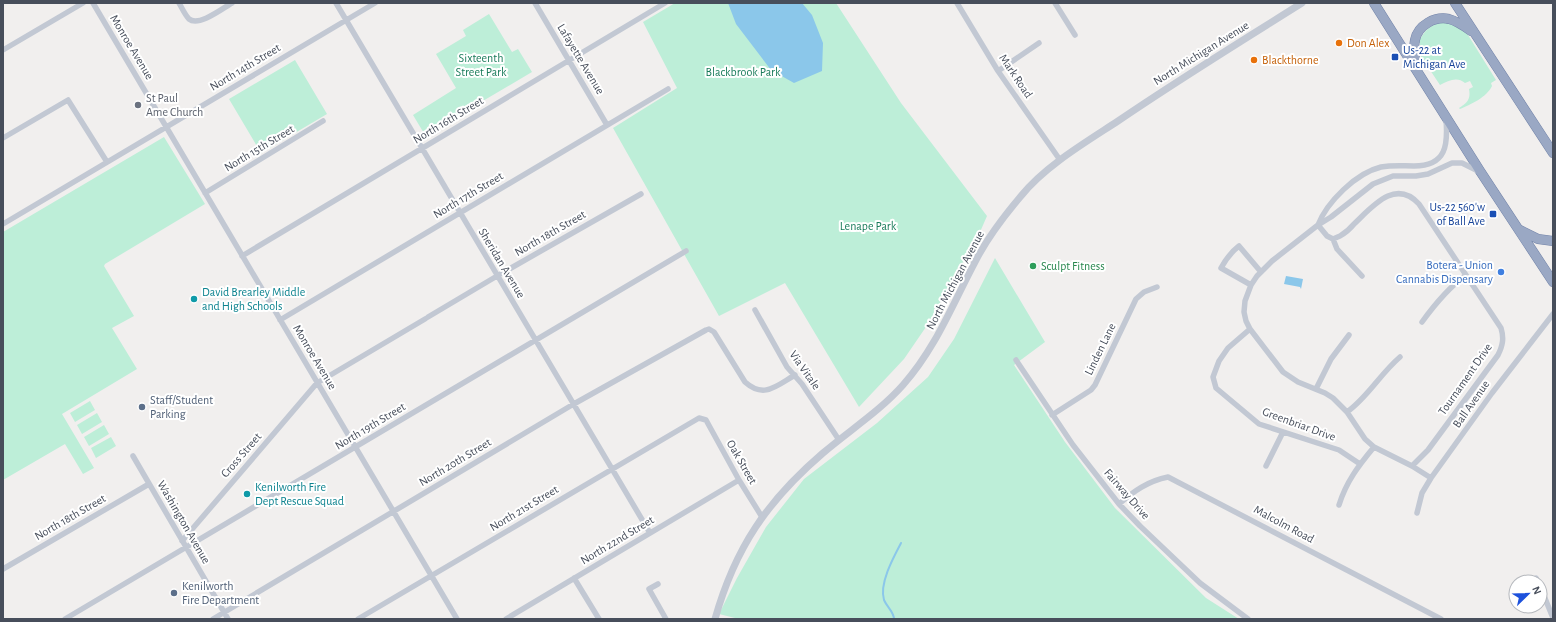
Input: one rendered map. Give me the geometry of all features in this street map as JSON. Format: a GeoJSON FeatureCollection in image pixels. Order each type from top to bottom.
{"type":"FeatureCollection","features":[{"type":"Feature","properties":{"kind":"highway"},"geometry":{"type":"LineString","coordinates":[[1374,3],[1480,172],[1553,282]]}},
{"type":"Feature","properties":{"kind":"highway"},"geometry":{"type":"LineString","coordinates":[[1455,3],[1553,153]]}},
{"type":"Feature","properties":{"kind":"highway"},"geometry":{"type":"LineString","coordinates":[[1416,70],[1415,39],[1418,31],[1428,22],[1439,18],[1447,19],[1459,23],[1474,32]]}},
{"type":"Feature","properties":{"kind":"highway"},"geometry":{"type":"LineString","coordinates":[[1517,228],[1538,239],[1553,241]]}},
{"type":"Feature","properties":{"kind":"street"},"geometry":{"type":"LineString","coordinates":[[3,50],[83,3]]}},
{"type":"Feature","properties":{"kind":"street","name":"Monroe Avenue"},"geometry":{"type":"LineString","coordinates":[[93,3],[456,619]]}},
{"type":"Feature","properties":{"kind":"street"},"geometry":{"type":"LineString","coordinates":[[179,3],[189,19],[195,21],[205,19],[232,3]]}},
{"type":"Feature","properties":{"kind":"street","name":"Sheridan Avenue"},"geometry":{"type":"LineString","coordinates":[[336,3],[650,533]]}},
{"type":"Feature","properties":{"kind":"street","name":"North 14th Street"},"geometry":{"type":"LineString","coordinates":[[3,224],[374,3]]}},
{"type":"Feature","properties":{"kind":"street","name":"Lafayette Avenue"},"geometry":{"type":"LineString","coordinates":[[535,3],[607,125]]}},
{"type":"Feature","properties":{"kind":"street","name":"North 16th Street"},"geometry":{"type":"LineString","coordinates":[[242,256],[665,3]]}},
{"type":"Feature","properties":{"kind":"street","name":"Mark Road"},"geometry":{"type":"LineString","coordinates":[[957,3],[998,71],[1060,160]]}},
{"type":"Feature","properties":{"kind":"street"},"geometry":{"type":"LineString","coordinates":[[1055,3],[1076,36]]}},
{"type":"Feature","properties":{"kind":"street","name":"North Michigan Avenue"},"geometry":{"type":"LineString","coordinates":[[715,619],[730,574],[745,544],[762,516],[796,478],[882,405],[916,370],[942,330],[976,260],[990,236],[1023,193],[1060,160],[1196,69],[1302,3]]}},
{"type":"Feature","properties":{"kind":"street"},"geometry":{"type":"LineString","coordinates":[[998,71],[1039,43]]}},
{"type":"Feature","properties":{"kind":"street","name":"North 17th Street"},"geometry":{"type":"LineString","coordinates":[[280,320],[668,89]]}},
{"type":"Feature","properties":{"kind":"street"},"geometry":{"type":"LineString","coordinates":[[3,138],[68,100],[107,162]]}},
{"type":"Feature","properties":{"kind":"street"},"geometry":{"type":"LineString","coordinates":[[1318,225],[1321,216],[1328,205],[1356,179],[1367,172],[1394,165],[1425,165],[1438,158],[1446,146],[1445,117]]}},
{"type":"Feature","properties":{"kind":"street","name":"North 15th Street"},"geometry":{"type":"LineString","coordinates":[[205,193],[323,121]]}},
{"type":"Feature","properties":{"kind":"street"},"geometry":{"type":"LineString","coordinates":[[1431,478],[1412,466],[1374,447],[1359,431],[1346,412],[1333,398],[1298,382],[1284,372],[1250,329],[1244,312],[1245,301],[1251,285],[1261,272],[1318,225],[1331,217],[1373,184],[1393,176],[1425,175],[1449,164],[1456,163],[1465,164],[1480,172]]}},
{"type":"Feature","properties":{"kind":"street","name":"Tournament Drive"},"geometry":{"type":"LineString","coordinates":[[1332,239],[1340,236],[1353,226],[1381,200],[1401,193],[1407,195],[1419,204],[1500,328],[1503,337],[1502,347],[1498,355],[1428,450],[1412,466]]}},
{"type":"Feature","properties":{"kind":"street","name":"North 18th Street"},"geometry":{"type":"LineString","coordinates":[[318,383],[497,276],[641,194]]}},
{"type":"Feature","properties":{"kind":"street"},"geometry":{"type":"LineString","coordinates":[[1318,225],[1327,236],[1332,239],[1337,249],[1362,276]]}},
{"type":"Feature","properties":{"kind":"street"},"geometry":{"type":"LineString","coordinates":[[1251,285],[1221,268],[1226,260],[1239,246],[1261,272]]}},
{"type":"Feature","properties":{"kind":"street","name":"North 19th Street"},"geometry":{"type":"LineString","coordinates":[[65,619],[686,251]]}},
{"type":"Feature","properties":{"kind":"street"},"geometry":{"type":"LineString","coordinates":[[1422,322],[1435,304],[1448,290],[1466,275]]}},
{"type":"Feature","properties":{"kind":"street","name":"Linden Lane"},"geometry":{"type":"LineString","coordinates":[[1052,415],[1091,390],[1095,385],[1136,299],[1144,292],[1158,287]]}},
{"type":"Feature","properties":{"kind":"street","name":"Via Vitale"},"geometry":{"type":"LineString","coordinates":[[755,310],[787,367],[802,384],[839,440]]}},
{"type":"Feature","properties":{"kind":"street","name":"Ball Avenue"},"geometry":{"type":"LineString","coordinates":[[1417,513],[1422,493],[1431,478],[1492,393],[1553,314]]}},
{"type":"Feature","properties":{"kind":"street","name":"Greenbriar Drive"},"geometry":{"type":"LineString","coordinates":[[1250,329],[1228,348],[1219,361],[1213,378],[1213,383],[1220,392],[1260,424],[1339,450],[1360,464]]}},
{"type":"Feature","properties":{"kind":"street","name":"North 20th Street"},"geometry":{"type":"LineString","coordinates":[[213,619],[574,404],[706,330],[711,330],[714,332],[745,382],[758,391],[768,390],[795,376]]}},
{"type":"Feature","properties":{"kind":"street"},"geometry":{"type":"LineString","coordinates":[[1316,389],[1331,359],[1349,335]]}},
{"type":"Feature","properties":{"kind":"street"},"geometry":{"type":"LineString","coordinates":[[1346,412],[1366,395],[1381,375],[1400,357]]}},
{"type":"Feature","properties":{"kind":"street","name":"Fairway Drive"},"geometry":{"type":"LineString","coordinates":[[1016,360],[1073,445],[1119,504],[1200,583],[1248,619]]}},
{"type":"Feature","properties":{"kind":"street","name":"Cross Street"},"geometry":{"type":"LineString","coordinates":[[182,541],[318,383]]}},
{"type":"Feature","properties":{"kind":"street","name":"North 21st Street"},"geometry":{"type":"LineString","coordinates":[[358,619],[699,418],[702,419]]}},
{"type":"Feature","properties":{"kind":"street","name":"Oak Street"},"geometry":{"type":"LineString","coordinates":[[702,419],[706,420],[739,480],[762,516]]}},
{"type":"Feature","properties":{"kind":"street"},"geometry":{"type":"LineString","coordinates":[[1266,466],[1283,432]]}},
{"type":"Feature","properties":{"kind":"street"},"geometry":{"type":"LineString","coordinates":[[1339,505],[1343,491],[1360,464],[1374,447]]}},
{"type":"Feature","properties":{"kind":"street","name":"Washington Avenue"},"geometry":{"type":"LineString","coordinates":[[133,456],[228,619]]}},
{"type":"Feature","properties":{"kind":"street","name":"Malcolm Road"},"geometry":{"type":"LineString","coordinates":[[1119,504],[1134,491],[1144,485],[1168,477],[1441,619]]}},
{"type":"Feature","properties":{"kind":"street","name":"North 22nd Street"},"geometry":{"type":"LineString","coordinates":[[506,619],[739,480]]}},
{"type":"Feature","properties":{"kind":"street","name":"North 18th Street"},"geometry":{"type":"LineString","coordinates":[[3,569],[149,484]]}},
{"type":"Feature","properties":{"kind":"street"},"geometry":{"type":"LineString","coordinates":[[574,578],[599,619]]}},
{"type":"Feature","properties":{"kind":"street"},"geometry":{"type":"LineString","coordinates":[[658,584],[649,589],[666,619]]}},
{"type":"Feature","properties":{"kind":"street"},"geometry":{"type":"LineString","coordinates":[[1548,606],[1553,618]]}},
{"type":"Feature","properties":{"kind":"green space"},"geometry":{"type":"Polygon","coordinates":[[[675,3],[836,3],[901,103],[987,216],[980,232],[928,324],[904,359],[859,407],[785,283],[719,316],[613,128],[677,88],[643,22],[675,3]]]}},
{"type":"Feature","properties":{"kind":"green space","name":"Sixteenth Street Park"},"geometry":{"type":"Polygon","coordinates":[[[489,14],[512,52],[518,49],[532,72],[425,135],[413,115],[456,88],[436,54],[466,36],[463,30],[489,14]]]}},
{"type":"Feature","properties":{"kind":"green space"},"geometry":{"type":"Polygon","coordinates":[[[1444,22],[1462,28],[1496,80],[1491,83],[1492,86],[1486,94],[1473,103],[1460,109],[1459,108],[1469,98],[1469,89],[1473,87],[1470,81],[1465,83],[1459,80],[1452,80],[1440,85],[1420,55],[1420,43],[1418,43],[1423,35],[1431,26],[1444,22]]]}},
{"type":"Feature","properties":{"kind":"green space"},"geometry":{"type":"Polygon","coordinates":[[[295,60],[327,114],[261,153],[229,99],[295,60]]]}},
{"type":"Feature","properties":{"kind":"green space"},"geometry":{"type":"Polygon","coordinates":[[[164,137],[205,204],[104,266],[134,316],[112,328],[137,369],[62,414],[94,468],[83,474],[65,444],[3,480],[3,232],[164,137]]]}},
{"type":"Feature","properties":{"kind":"green space"},"geometry":{"type":"Polygon","coordinates":[[[995,258],[1045,342],[1014,365],[1065,442],[1115,508],[1206,598],[1239,619],[739,619],[719,614],[737,578],[766,527],[804,479],[877,423],[928,377],[954,339],[995,258]]]}},
{"type":"Feature","properties":{"kind":"green space"},"geometry":{"type":"Polygon","coordinates":[[[90,401],[95,410],[75,422],[70,413],[90,401]]]}},
{"type":"Feature","properties":{"kind":"green space"},"geometry":{"type":"Polygon","coordinates":[[[97,413],[102,422],[82,434],[77,425],[97,413]]]}},
{"type":"Feature","properties":{"kind":"green space"},"geometry":{"type":"Polygon","coordinates":[[[104,425],[109,434],[89,446],[84,437],[104,425]]]}},
{"type":"Feature","properties":{"kind":"green space"},"geometry":{"type":"Polygon","coordinates":[[[111,437],[116,446],[96,458],[91,448],[111,437]]]}},
{"type":"Feature","properties":{"kind":"water"},"geometry":{"type":"Polygon","coordinates":[[[728,3],[802,3],[812,15],[823,43],[822,71],[794,83],[771,70],[736,24],[728,3]]]}},
{"type":"Feature","properties":{"kind":"water"},"geometry":{"type":"Polygon","coordinates":[[[1286,276],[1303,279],[1301,289],[1300,287],[1284,284],[1286,276]]]}},
{"type":"Feature","properties":{"kind":"waterway"},"geometry":{"type":"LineString","coordinates":[[894,619],[893,614],[884,600],[883,586],[894,556],[901,543]]}},
{"type":"Feature","properties":{"kind":"place","name":"Don Alex"},"geometry":{"type":"Point","coordinates":[1339,43]}},
{"type":"Feature","properties":{"kind":"place","name":"Us-22 at Michigan Ave"},"geometry":{"type":"Point","coordinates":[1395,57]}},
{"type":"Feature","properties":{"kind":"place","name":"Blackthorne"},"geometry":{"type":"Point","coordinates":[1254,60]}},
{"type":"Feature","properties":{"kind":"place","name":"St Paul Ame Church"},"geometry":{"type":"Point","coordinates":[138,105]}},
{"type":"Feature","properties":{"kind":"place","name":"Us-22 560'w of Ball Ave"},"geometry":{"type":"Point","coordinates":[1493,214]}},
{"type":"Feature","properties":{"kind":"place","name":"Sculpt Fitness"},"geometry":{"type":"Point","coordinates":[1033,266]}},
{"type":"Feature","properties":{"kind":"place","name":"Botera - Union Cannabis Dispensary"},"geometry":{"type":"Point","coordinates":[1501,272]}},
{"type":"Feature","properties":{"kind":"place","name":"David Brearley Middle and High Schools"},"geometry":{"type":"Point","coordinates":[194,299]}},
{"type":"Feature","properties":{"kind":"place","name":"Staff/Student Parking"},"geometry":{"type":"Point","coordinates":[142,407]}},
{"type":"Feature","properties":{"kind":"place","name":"Kenilworth Fire Dept Rescue Squad"},"geometry":{"type":"Point","coordinates":[247,494]}},
{"type":"Feature","properties":{"kind":"place","name":"Kenilworth Fire Department"},"geometry":{"type":"Point","coordinates":[174,593]}},
{"type":"Feature","properties":{"kind":"park label","name":"Blackbrook Park"},"geometry":{"type":"Point","coordinates":[743,72]}},
{"type":"Feature","properties":{"kind":"park label","name":"Lenape Park"},"geometry":{"type":"Point","coordinates":[868,226]}}]}
